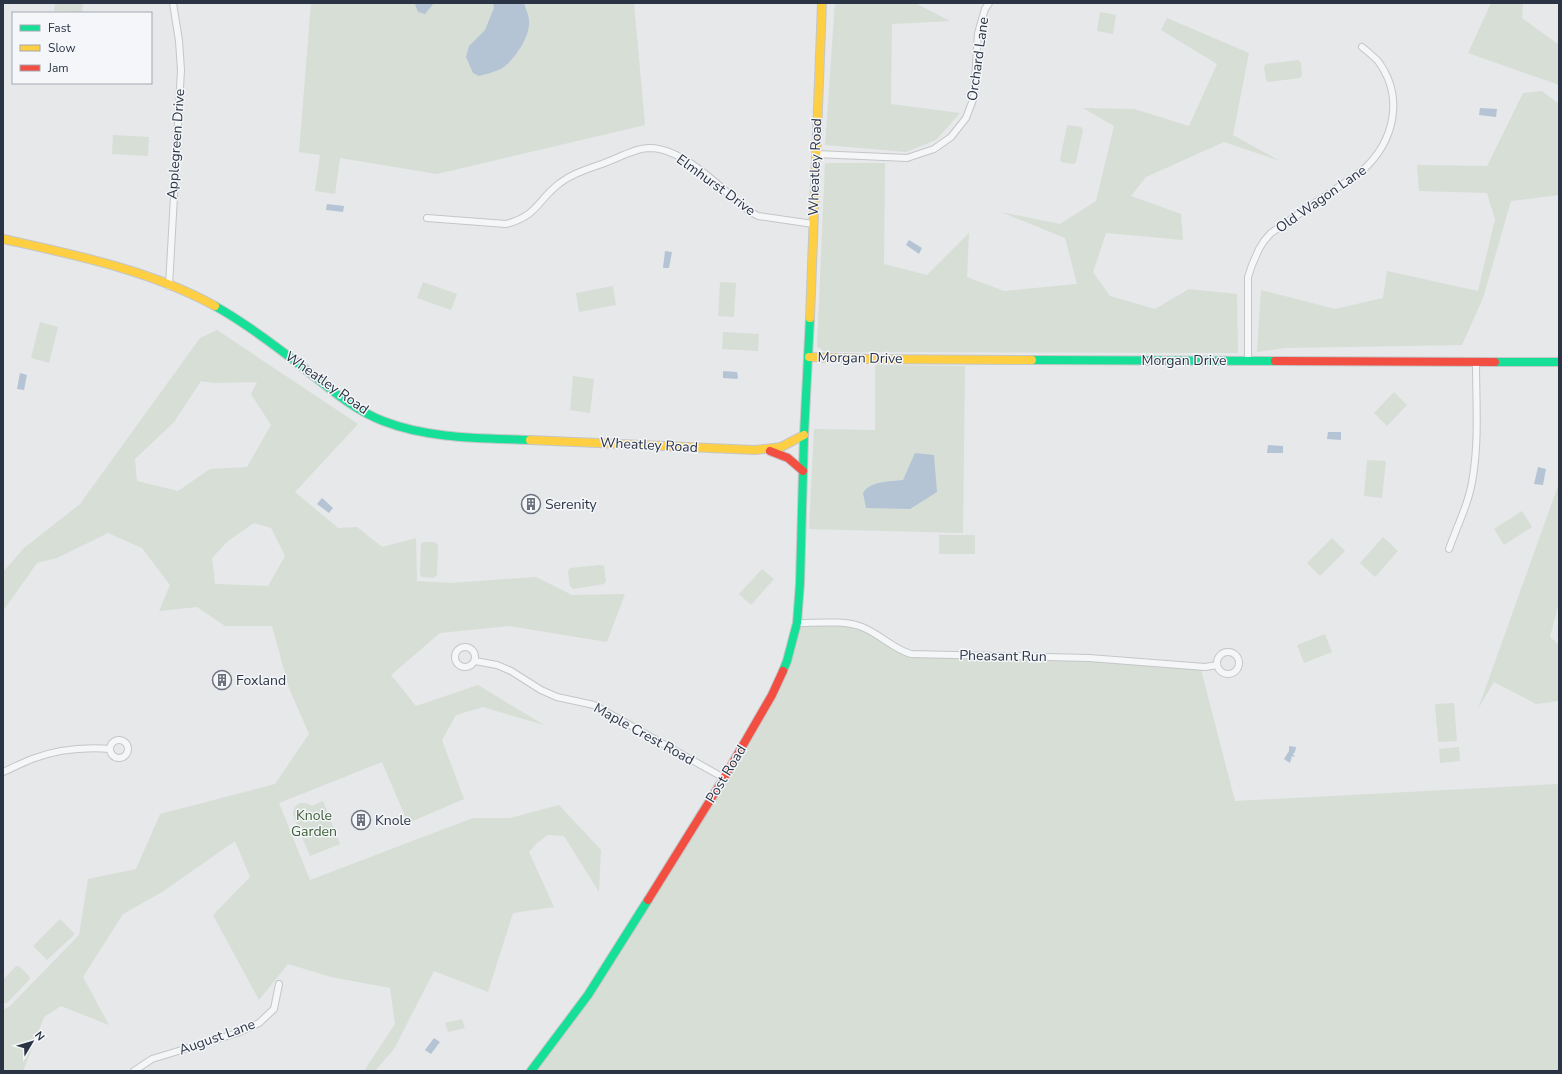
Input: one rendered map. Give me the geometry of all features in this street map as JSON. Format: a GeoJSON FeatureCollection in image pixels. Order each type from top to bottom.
{"type":"FeatureCollection","features":[{"type":"Feature","properties":{"kind":"street","name":"Applegreen Drive"},"geometry":{"type":"LineString","coordinates":[[169,286],[181,70],[179,41],[173,3]]}},
{"type":"Feature","properties":{"kind":"street","name":"Wheatley Road"},"geometry":{"type":"LineString","coordinates":[[767,450],[786,446],[804,435],[809,357],[822,3]]}},
{"type":"Feature","properties":{"kind":"street","name":"Orchard Lane"},"geometry":{"type":"LineString","coordinates":[[816,154],[907,158],[934,149],[951,137],[966,118],[974,97],[978,33],[988,3]]}},
{"type":"Feature","properties":{"kind":"street","name":"Old Wagon Lane"},"geometry":{"type":"LineString","coordinates":[[1248,361],[1248,277],[1259,249],[1264,241],[1276,230],[1362,171],[1382,149],[1389,132],[1393,110],[1392,88],[1377,60],[1362,47]]}},
{"type":"Feature","properties":{"kind":"street","name":"Elmhurst Drive"},"geometry":{"type":"LineString","coordinates":[[427,218],[506,224],[516,222],[531,214],[559,183],[571,176],[635,151],[650,148],[666,151],[691,164],[748,211],[758,216],[813,224]]}},
{"type":"Feature","properties":{"kind":"street","name":"Wheatley Road"},"geometry":{"type":"LineString","coordinates":[[3,239],[138,274],[213,305],[244,324],[356,407],[382,420],[406,429],[434,434],[465,436],[767,450],[782,454],[795,462],[803,471]]}},
{"type":"Feature","properties":{"kind":"street","name":"Morgan Drive"},"geometry":{"type":"LineString","coordinates":[[809,357],[877,359],[1559,362]]}},
{"type":"Feature","properties":{"kind":"street"},"geometry":{"type":"LineString","coordinates":[[1449,549],[1467,500],[1473,477],[1476,452],[1476,362]]}},
{"type":"Feature","properties":{"kind":"street","name":"Post Road"},"geometry":{"type":"LineString","coordinates":[[531,1071],[588,995],[724,778],[772,695],[787,661],[797,623],[800,583],[804,435]]}},
{"type":"Feature","properties":{"kind":"street","name":"Pheasant Run"},"geometry":{"type":"LineString","coordinates":[[797,623],[840,623],[860,626],[876,634],[900,651],[911,654],[1089,658],[1205,667],[1217,665]]}},
{"type":"Feature","properties":{"kind":"street","name":"Maple Crest Road"},"geometry":{"type":"LineString","coordinates":[[475,661],[497,664],[557,698],[594,705],[724,778]]}},
{"type":"Feature","properties":{"kind":"street"},"geometry":{"type":"LineString","coordinates":[[3,772],[32,759],[57,752],[90,748],[110,749]]}},
{"type":"Feature","properties":{"kind":"street","name":"August Lane"},"geometry":{"type":"LineString","coordinates":[[134,1071],[152,1060],[260,1023],[274,1008],[279,984]]}},
{"type":"Feature","properties":{"kind":"green space"},"geometry":{"type":"Polygon","coordinates":[[[55,3],[83,3],[82,12],[54,11],[55,3]]]}},
{"type":"Feature","properties":{"kind":"green space"},"geometry":{"type":"Polygon","coordinates":[[[311,3],[634,3],[645,125],[437,174],[340,158],[335,194],[315,191],[320,155],[299,152],[311,3]]]}},
{"type":"Feature","properties":{"kind":"green space"},"geometry":{"type":"Polygon","coordinates":[[[835,3],[915,3],[950,21],[892,24],[891,104],[960,113],[936,140],[906,152],[825,145],[835,3]]]}},
{"type":"Feature","properties":{"kind":"green space"},"geometry":{"type":"Polygon","coordinates":[[[1491,3],[1523,3],[1522,18],[1559,45],[1559,85],[1468,53],[1491,3]]]}},
{"type":"Feature","properties":{"kind":"green space"},"geometry":{"type":"Polygon","coordinates":[[[1100,12],[1116,15],[1113,34],[1097,31],[1100,12]]]}},
{"type":"Feature","properties":{"kind":"green space"},"geometry":{"type":"Polygon","coordinates":[[[1167,18],[1249,53],[1233,135],[1280,161],[1224,142],[1146,177],[1131,196],[1181,214],[1183,240],[1106,233],[1093,272],[1110,296],[1155,309],[1189,289],[1237,294],[1238,353],[826,352],[817,347],[825,163],[885,163],[884,264],[927,275],[969,233],[967,277],[1004,291],[1077,284],[1065,238],[1001,212],[1060,224],[1096,201],[1114,126],[1083,108],[1134,109],[1189,126],[1217,64],[1161,30],[1167,18]]]}},
{"type":"Feature","properties":{"kind":"green space"},"geometry":{"type":"Polygon","coordinates":[[[1298,60],[1301,63],[1302,75],[1300,78],[1268,82],[1266,80],[1264,67],[1266,64],[1298,60]]]}},
{"type":"Feature","properties":{"kind":"green space"},"geometry":{"type":"Polygon","coordinates":[[[1542,91],[1559,104],[1559,195],[1511,201],[1483,298],[1462,345],[1285,348],[1257,352],[1261,290],[1335,309],[1383,298],[1387,271],[1478,291],[1495,219],[1487,193],[1419,191],[1417,165],[1487,166],[1523,93],[1542,91]]]}},
{"type":"Feature","properties":{"kind":"green space"},"geometry":{"type":"Polygon","coordinates":[[[1068,125],[1081,127],[1083,130],[1076,162],[1074,164],[1061,162],[1060,159],[1068,125]]]}},
{"type":"Feature","properties":{"kind":"green space"},"geometry":{"type":"Polygon","coordinates":[[[113,135],[149,137],[148,156],[112,154],[113,135]]]}},
{"type":"Feature","properties":{"kind":"green space"},"geometry":{"type":"Polygon","coordinates":[[[423,282],[457,294],[451,310],[417,298],[423,282]]]}},
{"type":"Feature","properties":{"kind":"green space"},"geometry":{"type":"Polygon","coordinates":[[[720,282],[736,283],[734,317],[718,316],[720,282]]]}},
{"type":"Feature","properties":{"kind":"green space"},"geometry":{"type":"Polygon","coordinates":[[[613,286],[616,305],[579,312],[576,293],[613,286]]]}},
{"type":"Feature","properties":{"kind":"green space"},"geometry":{"type":"Polygon","coordinates":[[[40,322],[58,327],[49,363],[31,358],[40,322]]]}},
{"type":"Feature","properties":{"kind":"green space"},"geometry":{"type":"Polygon","coordinates":[[[217,330],[358,424],[295,492],[338,528],[357,527],[382,547],[416,538],[417,581],[450,583],[536,577],[572,595],[625,594],[607,642],[509,626],[440,633],[391,675],[416,706],[478,685],[544,725],[483,707],[456,715],[442,740],[464,799],[408,823],[382,762],[279,803],[310,880],[473,818],[510,818],[559,805],[601,850],[599,892],[564,836],[548,835],[537,843],[529,852],[554,907],[513,913],[488,992],[434,971],[394,1049],[375,1071],[364,1071],[395,1024],[390,988],[331,977],[288,964],[259,1000],[213,915],[250,877],[235,841],[162,892],[123,914],[83,977],[109,1025],[61,1006],[44,1017],[23,1071],[3,1071],[3,1010],[10,1006],[79,935],[88,879],[136,869],[160,814],[275,784],[309,734],[289,688],[272,626],[225,626],[197,607],[159,611],[170,585],[142,548],[108,533],[57,558],[37,563],[3,611],[3,572],[24,548],[80,504],[200,338],[217,330]],[[201,381],[174,422],[135,459],[137,481],[178,491],[210,469],[247,467],[271,425],[251,394],[257,382],[214,383],[201,381]],[[254,523],[228,541],[212,558],[215,584],[268,586],[285,556],[271,528],[254,523]]]}},
{"type":"Feature","properties":{"kind":"green space"},"geometry":{"type":"Polygon","coordinates":[[[723,332],[759,334],[758,351],[722,349],[723,332]]]}},
{"type":"Feature","properties":{"kind":"green space"},"geometry":{"type":"Polygon","coordinates":[[[875,365],[965,366],[963,533],[809,529],[814,429],[875,430],[875,365]]]}},
{"type":"Feature","properties":{"kind":"green space"},"geometry":{"type":"Polygon","coordinates":[[[573,376],[594,379],[590,413],[570,410],[573,376]]]}},
{"type":"Feature","properties":{"kind":"green space"},"geometry":{"type":"Polygon","coordinates":[[[1394,392],[1407,405],[1387,426],[1374,413],[1394,392]]]}},
{"type":"Feature","properties":{"kind":"green space"},"geometry":{"type":"Polygon","coordinates":[[[1367,460],[1386,461],[1382,498],[1364,496],[1367,460]]]}},
{"type":"Feature","properties":{"kind":"green space"},"geometry":{"type":"Polygon","coordinates":[[[1559,483],[1559,602],[1550,637],[1559,645],[1559,701],[1536,704],[1494,682],[1478,709],[1559,483]]]}},
{"type":"Feature","properties":{"kind":"green space"},"geometry":{"type":"Polygon","coordinates":[[[1522,511],[1532,527],[1504,545],[1494,529],[1522,511]]]}},
{"type":"Feature","properties":{"kind":"green space"},"geometry":{"type":"Polygon","coordinates":[[[939,535],[975,535],[975,554],[939,554],[939,535]]]}},
{"type":"Feature","properties":{"kind":"green space"},"geometry":{"type":"Polygon","coordinates":[[[1383,537],[1398,551],[1375,577],[1360,563],[1383,537]]]}},
{"type":"Feature","properties":{"kind":"green space"},"geometry":{"type":"Polygon","coordinates":[[[1332,538],[1345,551],[1320,576],[1307,563],[1332,538]]]}},
{"type":"Feature","properties":{"kind":"green space"},"geometry":{"type":"Polygon","coordinates":[[[424,542],[435,542],[438,545],[437,575],[434,578],[422,577],[420,574],[421,544],[424,542]]]}},
{"type":"Feature","properties":{"kind":"green space"},"geometry":{"type":"Polygon","coordinates":[[[600,565],[604,566],[606,581],[604,584],[573,589],[570,586],[568,571],[570,568],[600,565]]]}},
{"type":"Feature","properties":{"kind":"green space"},"geometry":{"type":"Polygon","coordinates":[[[762,569],[774,579],[751,605],[739,594],[762,569]]]}},
{"type":"Feature","properties":{"kind":"green space"},"geometry":{"type":"Polygon","coordinates":[[[797,623],[860,626],[900,651],[1089,658],[1200,666],[1235,801],[1559,784],[1559,1071],[531,1071],[569,1021],[772,695],[797,623]]]}},
{"type":"Feature","properties":{"kind":"green space"},"geometry":{"type":"Polygon","coordinates":[[[1325,634],[1332,652],[1304,663],[1297,645],[1325,634]]]}},
{"type":"Feature","properties":{"kind":"green space"},"geometry":{"type":"Polygon","coordinates":[[[1454,703],[1457,741],[1438,742],[1435,704],[1454,703]]]}},
{"type":"Feature","properties":{"kind":"green space"},"geometry":{"type":"Polygon","coordinates":[[[1459,747],[1460,761],[1440,763],[1439,749],[1459,747]]]}},
{"type":"Feature","properties":{"kind":"green space","name":"Knole Garden"},"geometry":{"type":"Polygon","coordinates":[[[323,801],[340,844],[310,856],[293,815],[293,811],[297,805],[302,803],[312,806],[323,801]]]}},
{"type":"Feature","properties":{"kind":"green space"},"geometry":{"type":"Polygon","coordinates":[[[60,919],[75,934],[47,960],[33,946],[60,919]]]}},
{"type":"Feature","properties":{"kind":"green space"},"geometry":{"type":"Polygon","coordinates":[[[16,966],[19,966],[30,979],[7,1003],[4,1003],[3,980],[16,966]]]}},
{"type":"Feature","properties":{"kind":"green space"},"geometry":{"type":"Polygon","coordinates":[[[462,1019],[465,1028],[448,1032],[445,1023],[462,1019]]]}},
{"type":"Feature","properties":{"kind":"water"},"geometry":{"type":"Polygon","coordinates":[[[434,3],[425,14],[418,12],[415,4],[434,3]]]}},
{"type":"Feature","properties":{"kind":"water"},"geometry":{"type":"Polygon","coordinates":[[[493,3],[524,3],[529,19],[528,30],[520,49],[506,66],[479,76],[473,73],[466,57],[469,46],[485,30],[494,8],[493,3]]]}},
{"type":"Feature","properties":{"kind":"water"},"geometry":{"type":"Polygon","coordinates":[[[1480,108],[1497,109],[1496,117],[1479,115],[1480,108]]]}},
{"type":"Feature","properties":{"kind":"water"},"geometry":{"type":"Polygon","coordinates":[[[327,204],[344,206],[343,212],[326,210],[327,204]]]}},
{"type":"Feature","properties":{"kind":"water"},"geometry":{"type":"Polygon","coordinates":[[[909,240],[922,248],[919,254],[906,245],[909,240]]]}},
{"type":"Feature","properties":{"kind":"water"},"geometry":{"type":"Polygon","coordinates":[[[665,251],[672,252],[669,268],[663,268],[665,251]]]}},
{"type":"Feature","properties":{"kind":"water"},"geometry":{"type":"Polygon","coordinates":[[[723,371],[737,372],[738,377],[737,379],[723,378],[723,371]]]}},
{"type":"Feature","properties":{"kind":"water"},"geometry":{"type":"Polygon","coordinates":[[[20,373],[27,375],[24,390],[17,389],[20,373]]]}},
{"type":"Feature","properties":{"kind":"water"},"geometry":{"type":"Polygon","coordinates":[[[1328,432],[1341,432],[1341,440],[1327,439],[1328,432]]]}},
{"type":"Feature","properties":{"kind":"water"},"geometry":{"type":"Polygon","coordinates":[[[1268,445],[1283,446],[1283,453],[1267,453],[1268,445]]]}},
{"type":"Feature","properties":{"kind":"water"},"geometry":{"type":"Polygon","coordinates":[[[915,453],[934,455],[937,492],[910,509],[866,508],[863,493],[866,489],[881,482],[903,480],[915,453]]]}},
{"type":"Feature","properties":{"kind":"water"},"geometry":{"type":"Polygon","coordinates":[[[1538,467],[1546,469],[1543,485],[1534,484],[1538,467]]]}},
{"type":"Feature","properties":{"kind":"water"},"geometry":{"type":"Polygon","coordinates":[[[322,498],[333,508],[329,513],[317,504],[322,498]]]}},
{"type":"Feature","properties":{"kind":"water"},"geometry":{"type":"Polygon","coordinates":[[[1289,746],[1296,747],[1293,754],[1295,757],[1292,756],[1290,763],[1284,759],[1289,751],[1289,746]]]}},
{"type":"Feature","properties":{"kind":"water"},"geometry":{"type":"Polygon","coordinates":[[[434,1038],[440,1042],[431,1054],[425,1050],[434,1038]]]}},
{"type":"Feature","properties":{"kind":"traffic: fast"},"geometry":{"type":"LineString","coordinates":[[215,306],[261,336],[352,405],[383,421],[401,427],[437,434],[475,438],[530,440]]}},
{"type":"Feature","properties":{"kind":"traffic: fast"},"geometry":{"type":"LineString","coordinates":[[783,671],[797,623],[800,583],[804,435],[810,318]]}},
{"type":"Feature","properties":{"kind":"traffic: fast"},"geometry":{"type":"LineString","coordinates":[[1032,360],[1275,361]]}},
{"type":"Feature","properties":{"kind":"traffic: fast"},"geometry":{"type":"LineString","coordinates":[[1495,362],[1559,362]]}},
{"type":"Feature","properties":{"kind":"traffic: fast"},"geometry":{"type":"LineString","coordinates":[[531,1071],[588,995],[648,900]]}},
{"type":"Feature","properties":{"kind":"traffic: slow"},"geometry":{"type":"LineString","coordinates":[[810,318],[822,3]]}},
{"type":"Feature","properties":{"kind":"traffic: slow"},"geometry":{"type":"LineString","coordinates":[[3,239],[85,258],[138,273],[190,293],[215,306]]}},
{"type":"Feature","properties":{"kind":"traffic: slow"},"geometry":{"type":"LineString","coordinates":[[809,357],[1032,360]]}},
{"type":"Feature","properties":{"kind":"traffic: slow"},"geometry":{"type":"LineString","coordinates":[[530,440],[755,450],[781,447],[804,435]]}},
{"type":"Feature","properties":{"kind":"traffic: jam"},"geometry":{"type":"LineString","coordinates":[[1275,361],[1495,362]]}},
{"type":"Feature","properties":{"kind":"traffic: jam"},"geometry":{"type":"LineString","coordinates":[[770,451],[788,458],[803,471]]}},
{"type":"Feature","properties":{"kind":"traffic: jam"},"geometry":{"type":"LineString","coordinates":[[648,900],[724,778],[772,695],[783,671]]}},
{"type":"Feature","properties":{"kind":"place","name":"Serenity"},"geometry":{"type":"Point","coordinates":[531,504]}},
{"type":"Feature","properties":{"kind":"place","name":"Foxland"},"geometry":{"type":"Point","coordinates":[222,680]}},
{"type":"Feature","properties":{"kind":"place","name":"Knole"},"geometry":{"type":"Point","coordinates":[361,820]}}]}
